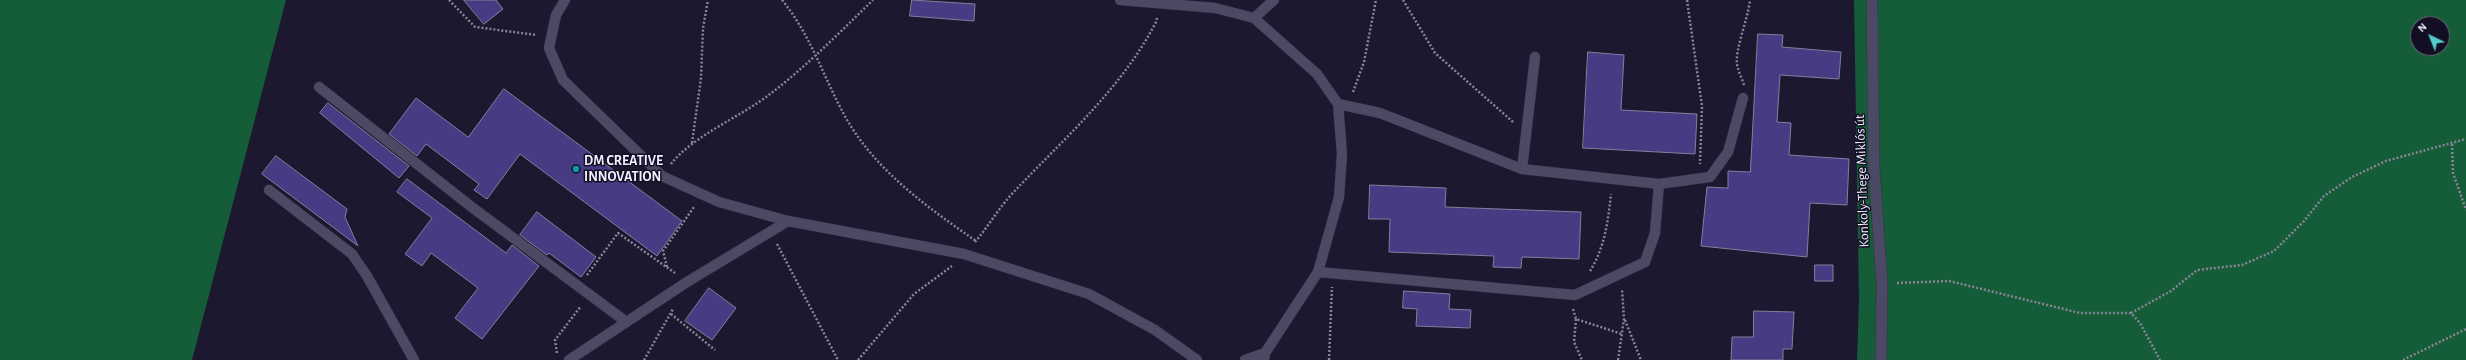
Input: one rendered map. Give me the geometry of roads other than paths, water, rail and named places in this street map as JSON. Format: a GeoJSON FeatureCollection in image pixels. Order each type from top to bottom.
{"type":"FeatureCollection","features":[{"type":"Feature","properties":{"kind":"street","name":"Konkoly-Thege Miklós út"},"geometry":{"type":"LineString","coordinates":[[1872,0],[1874,168],[1882,283],[1881,360]]}},
{"type":"Feature","properties":{"kind":"lane"},"geometry":{"type":"LineString","coordinates":[[565,0],[556,15],[549,48],[563,80],[662,176],[718,202],[788,221],[964,254],[1089,294],[1155,330],[1197,360]]}},
{"type":"Feature","properties":{"kind":"lane"},"geometry":{"type":"LineString","coordinates":[[1120,0],[1215,8],[1254,18],[1317,74],[1338,104],[1342,154],[1339,197],[1318,272],[1265,356],[1244,360]]}},
{"type":"Feature","properties":{"kind":"lane"},"geometry":{"type":"LineString","coordinates":[[1254,18],[1274,0]]}},
{"type":"Feature","properties":{"kind":"lane"},"geometry":{"type":"LineString","coordinates":[[1522,169],[1535,57]]}},
{"type":"Feature","properties":{"kind":"lane"},"geometry":{"type":"LineString","coordinates":[[318,87],[473,208],[626,321]]}},
{"type":"Feature","properties":{"kind":"lane"},"geometry":{"type":"LineString","coordinates":[[1338,104],[1380,113],[1522,169],[1659,184],[1710,177],[1728,152],[1744,98]]}},
{"type":"Feature","properties":{"kind":"lane"},"geometry":{"type":"LineString","coordinates":[[1318,272],[1332,272],[1576,295],[1621,272],[1645,262],[1655,233],[1659,184]]}},
{"type":"Feature","properties":{"kind":"lane"},"geometry":{"type":"LineString","coordinates":[[269,190],[352,254],[367,276],[414,360]]}},
{"type":"Feature","properties":{"kind":"lane"},"geometry":{"type":"LineString","coordinates":[[568,360],[687,282],[788,221]]}},
{"type":"Feature","properties":{"kind":"place","name":"DM CREATIVE INNOVATION"},"geometry":{"type":"Point","coordinates":[576,169]}}]}
